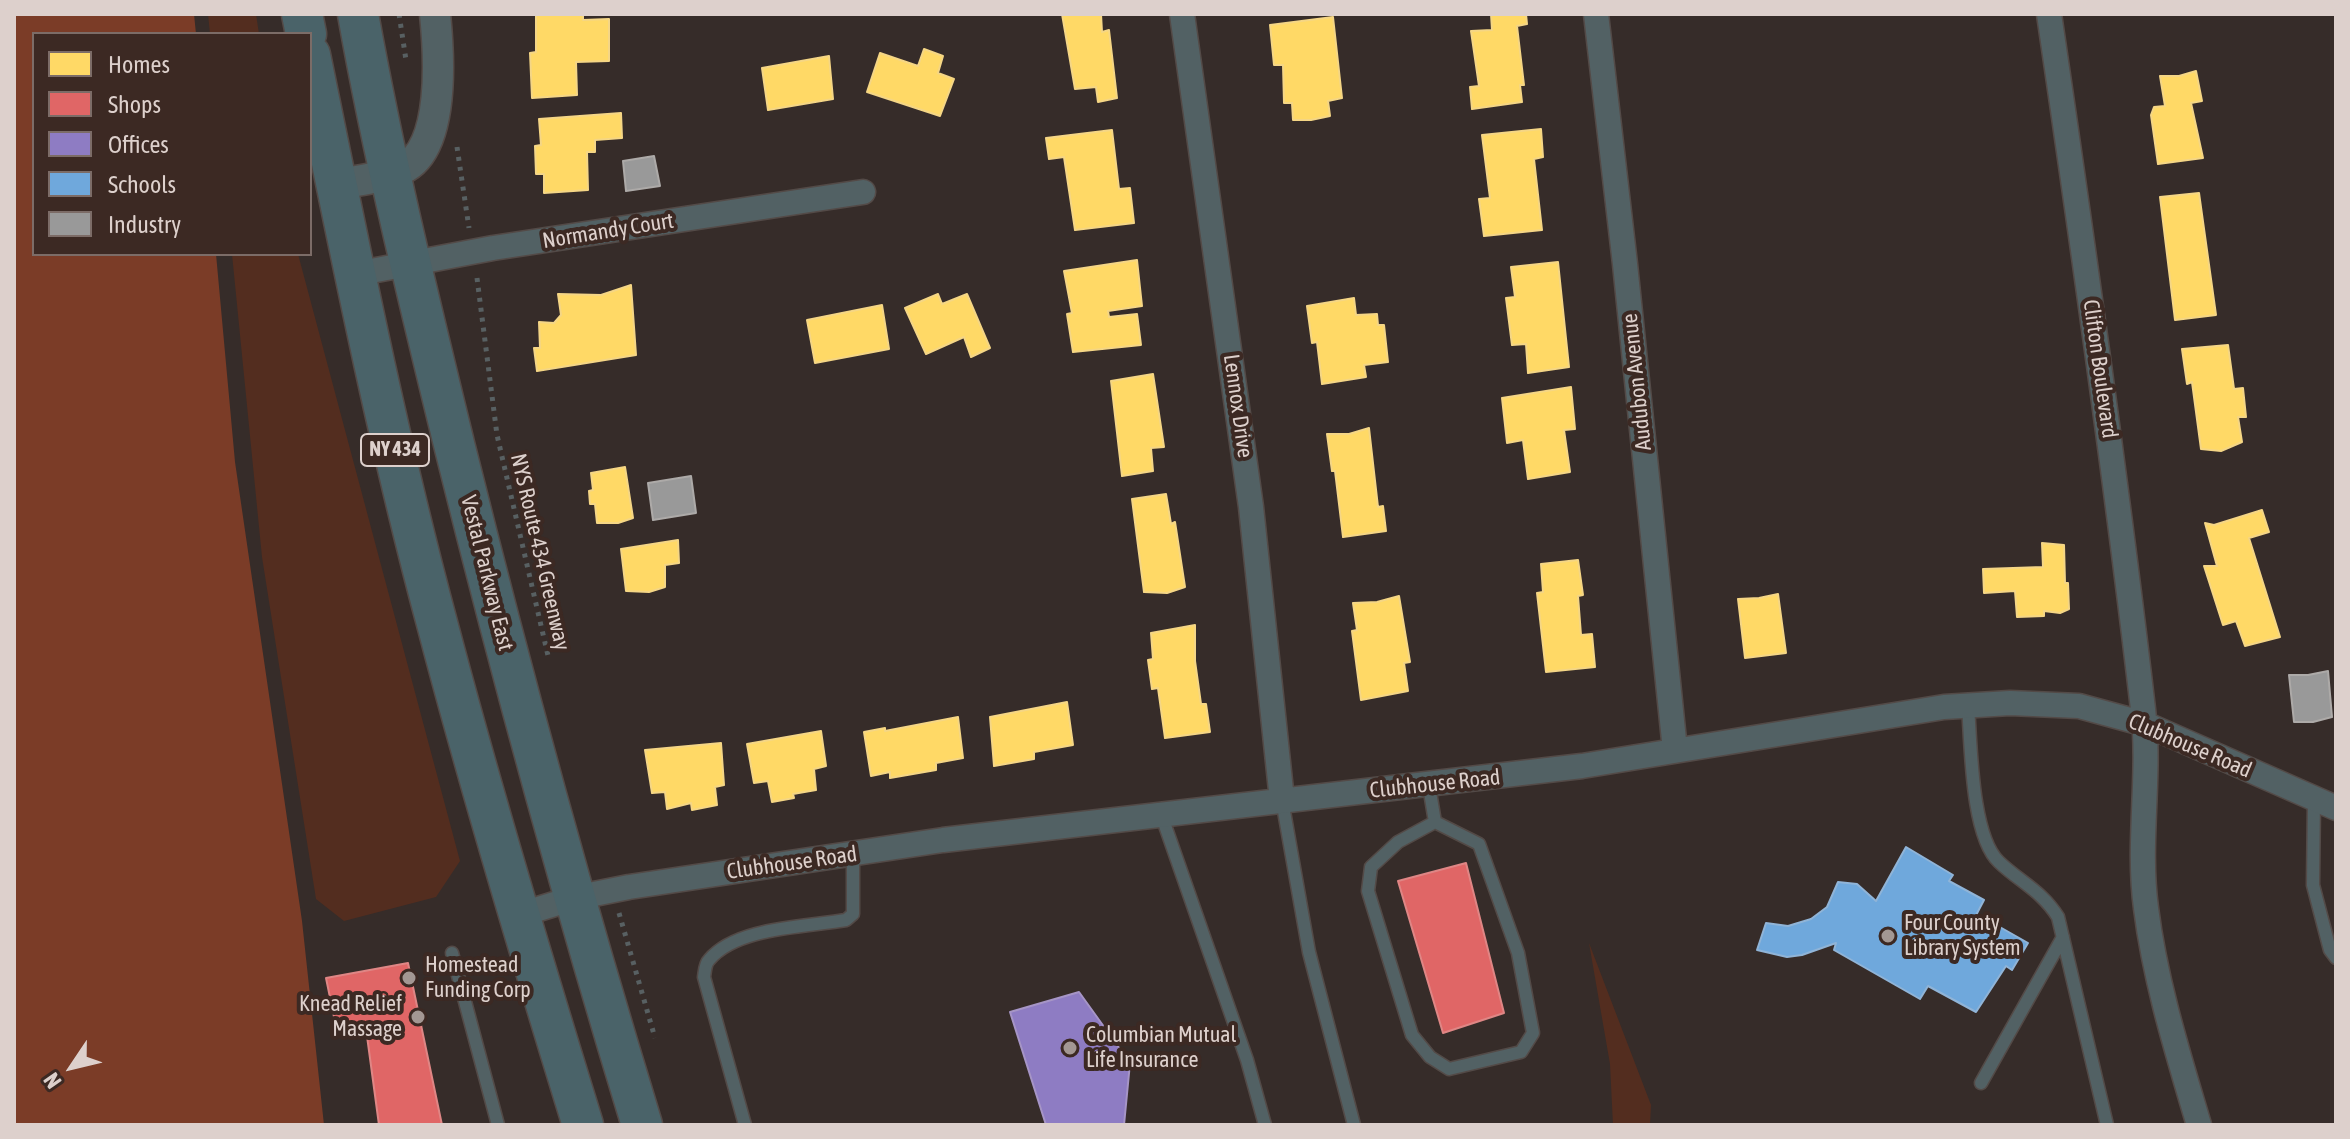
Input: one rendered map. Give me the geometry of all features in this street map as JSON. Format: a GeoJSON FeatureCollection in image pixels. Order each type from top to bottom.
{"type":"FeatureCollection","features":[{"type":"Feature","properties":{"kind":"main road","name":"Vestal Parkway East"},"geometry":{"type":"LineString","coordinates":[[358,14],[389,173],[488,579],[593,895],[642,1125]]}},
{"type":"Feature","properties":{"kind":"main road","name":"NY 434"},"geometry":{"type":"LineString","coordinates":[[312,65],[355,274],[437,626],[519,915],[583,1125]]}},
{"type":"Feature","properties":{"kind":"street"},"geometry":{"type":"LineString","coordinates":[[337,185],[403,169],[423,150],[437,94],[435,14]]}},
{"type":"Feature","properties":{"kind":"street","name":"Lennox Drive"},"geometry":{"type":"LineString","coordinates":[[1182,14],[1251,507],[1282,800]]}},
{"type":"Feature","properties":{"kind":"street","name":"Audubon Avenue"},"geometry":{"type":"LineString","coordinates":[[1596,14],[1675,750]]}},
{"type":"Feature","properties":{"kind":"street","name":"Clifton Boulevard"},"geometry":{"type":"LineString","coordinates":[[2049,14],[2116,475],[2145,724],[2143,864],[2146,909],[2175,1040],[2199,1125]]}},
{"type":"Feature","properties":{"kind":"street","name":"Normandy Court"},"geometry":{"type":"LineString","coordinates":[[355,274],[473,252],[863,192]]}},
{"type":"Feature","properties":{"kind":"street","name":"Clubhouse Road"},"geometry":{"type":"LineString","coordinates":[[519,915],[593,895],[943,840],[1582,766],[1944,707],[2010,703],[2079,706],[2145,724],[2325,804]]}},
{"type":"Feature","properties":{"kind":"lane"},"geometry":{"type":"LineString","coordinates":[[1968,706],[1973,782],[1986,845],[1998,861],[2048,901],[2058,917],[2107,1125]]}},
{"type":"Feature","properties":{"kind":"lane"},"geometry":{"type":"LineString","coordinates":[[1429,786],[1435,822]]}},
{"type":"Feature","properties":{"kind":"lane"},"geometry":{"type":"LineString","coordinates":[[1282,800],[1309,952],[1354,1125]]}},
{"type":"Feature","properties":{"kind":"lane"},"geometry":{"type":"LineString","coordinates":[[2325,804],[2313,885],[2330,950],[2336,958]]}},
{"type":"Feature","properties":{"kind":"lane"},"geometry":{"type":"LineString","coordinates":[[1161,814],[1247,1060],[1265,1125]]}},
{"type":"Feature","properties":{"kind":"lane"},"geometry":{"type":"LineString","coordinates":[[1435,822],[1479,844],[1518,953],[1533,1033],[1521,1052],[1449,1069],[1430,1057],[1412,1035],[1368,891],[1371,867],[1398,842],[1435,822]]}},
{"type":"Feature","properties":{"kind":"lane"},"geometry":{"type":"LineString","coordinates":[[745,1125],[704,977],[707,962],[724,947],[744,936],[846,920],[853,914],[853,854]]}},
{"type":"Feature","properties":{"kind":"lane"},"geometry":{"type":"LineString","coordinates":[[1981,1083],[2063,937]]}},
{"type":"Feature","properties":{"kind":"lane"},"geometry":{"type":"LineString","coordinates":[[452,953],[498,1125]]}},
{"type":"Feature","properties":{"kind":"path"},"geometry":{"type":"LineString","coordinates":[[399,14],[410,93],[437,94]]}},
{"type":"Feature","properties":{"kind":"path","name":"NYS Route 434 Greenway"},"geometry":{"type":"LineString","coordinates":[[457,144],[480,293],[497,435],[550,666]]}},
{"type":"Feature","properties":{"kind":"path"},"geometry":{"type":"LineString","coordinates":[[593,895],[656,1042]]}},
{"type":"Feature","properties":{"kind":"shaded area"},"geometry":{"type":"Polygon","coordinates":[[[14,14],[194,14],[196,32],[32,32],[32,256],[216,256],[235,462],[302,921],[324,1125],[14,1125],[14,14]]]}},
{"type":"Feature","properties":{"kind":"shaded area"},"geometry":{"type":"Polygon","coordinates":[[[208,14],[256,14],[259,32],[210,32],[208,14]]]}},
{"type":"Feature","properties":{"kind":"shaded area"},"geometry":{"type":"Polygon","coordinates":[[[232,256],[299,256],[460,861],[436,897],[344,921],[316,899],[262,557],[232,256]]]}},
{"type":"Feature","properties":{"kind":"shaded area"},"geometry":{"type":"Polygon","coordinates":[[[1589,943],[1651,1105],[1650,1125],[1613,1125],[1610,1064],[1589,943]]]}},
{"type":"Feature","properties":{"kind":"building: Homes"},"geometry":{"type":"Polygon","coordinates":[[[536,14],[583,14],[583,20],[609,19],[609,61],[576,62],[577,95],[532,98],[530,53],[536,52],[536,14]]]}},
{"type":"Feature","properties":{"kind":"building: Homes"},"geometry":{"type":"Polygon","coordinates":[[[1062,14],[1101,14],[1102,32],[1109,30],[1117,98],[1098,102],[1096,87],[1075,89],[1062,14]]]}},
{"type":"Feature","properties":{"kind":"building: Homes"},"geometry":{"type":"Polygon","coordinates":[[[1491,14],[1526,14],[1527,24],[1517,26],[1524,85],[1520,85],[1522,102],[1472,109],[1470,87],[1479,86],[1471,31],[1492,30],[1491,14]]]}},
{"type":"Feature","properties":{"kind":"building: Homes"},"geometry":{"type":"Polygon","coordinates":[[[1333,17],[1342,98],[1328,101],[1330,116],[1293,120],[1292,103],[1284,103],[1283,65],[1274,65],[1270,25],[1333,17]]]}},
{"type":"Feature","properties":{"kind":"building: Homes"},"geometry":{"type":"Polygon","coordinates":[[[924,49],[943,56],[938,73],[954,79],[940,116],[867,92],[880,53],[918,66],[924,49]]]}},
{"type":"Feature","properties":{"kind":"building: Homes"},"geometry":{"type":"Polygon","coordinates":[[[829,56],[833,99],[768,110],[762,68],[829,56]]]}},
{"type":"Feature","properties":{"kind":"building: Homes"},"geometry":{"type":"Polygon","coordinates":[[[2196,71],[2202,101],[2191,103],[2203,158],[2158,164],[2151,115],[2154,107],[2165,106],[2160,76],[2179,76],[2196,71]]]}},
{"type":"Feature","properties":{"kind":"building: Homes"},"geometry":{"type":"Polygon","coordinates":[[[621,113],[622,138],[595,140],[595,152],[587,152],[588,190],[544,193],[544,174],[536,174],[535,146],[541,145],[539,119],[621,113]]]}},
{"type":"Feature","properties":{"kind":"building: Homes"},"geometry":{"type":"Polygon","coordinates":[[[1541,129],[1543,157],[1534,159],[1542,230],[1484,236],[1479,199],[1490,198],[1482,135],[1541,129]]]}},
{"type":"Feature","properties":{"kind":"building: Homes"},"geometry":{"type":"Polygon","coordinates":[[[1112,130],[1119,189],[1130,188],[1134,223],[1075,230],[1064,157],[1049,159],[1046,138],[1112,130]]]}},
{"type":"Feature","properties":{"kind":"building: Homes"},"geometry":{"type":"Polygon","coordinates":[[[2199,193],[2216,315],[2175,320],[2160,197],[2199,193]]]}},
{"type":"Feature","properties":{"kind":"building: Homes"},"geometry":{"type":"Polygon","coordinates":[[[1137,260],[1142,306],[1108,311],[1109,317],[1137,314],[1141,345],[1073,352],[1067,314],[1072,313],[1064,271],[1137,260]]]}},
{"type":"Feature","properties":{"kind":"building: Homes"},"geometry":{"type":"Polygon","coordinates":[[[1558,262],[1569,367],[1528,373],[1526,344],[1512,345],[1506,298],[1515,297],[1511,267],[1558,262]]]}},
{"type":"Feature","properties":{"kind":"building: Homes"},"geometry":{"type":"Polygon","coordinates":[[[631,285],[636,355],[537,371],[534,348],[540,348],[539,322],[554,323],[561,315],[558,294],[601,295],[631,285]]]}},
{"type":"Feature","properties":{"kind":"building: Homes"},"geometry":{"type":"Polygon","coordinates":[[[938,294],[942,304],[967,294],[990,348],[971,357],[964,337],[926,354],[905,308],[938,294]]]}},
{"type":"Feature","properties":{"kind":"building: Homes"},"geometry":{"type":"Polygon","coordinates":[[[1354,298],[1356,315],[1377,314],[1378,325],[1384,325],[1388,362],[1364,365],[1366,377],[1322,384],[1317,342],[1312,343],[1307,306],[1354,298]]]}},
{"type":"Feature","properties":{"kind":"building: Homes"},"geometry":{"type":"Polygon","coordinates":[[[882,305],[889,349],[815,363],[807,320],[882,305]]]}},
{"type":"Feature","properties":{"kind":"building: Homes"},"geometry":{"type":"Polygon","coordinates":[[[2228,345],[2234,389],[2243,388],[2246,417],[2238,417],[2242,442],[2221,451],[2201,449],[2192,382],[2187,384],[2182,349],[2228,345]]]}},
{"type":"Feature","properties":{"kind":"building: Homes"},"geometry":{"type":"Polygon","coordinates":[[[1153,374],[1164,447],[1151,448],[1153,471],[1122,476],[1111,381],[1153,374]]]}},
{"type":"Feature","properties":{"kind":"building: Homes"},"geometry":{"type":"Polygon","coordinates":[[[1571,387],[1575,429],[1564,430],[1570,472],[1528,479],[1523,440],[1507,443],[1502,398],[1571,387]]]}},
{"type":"Feature","properties":{"kind":"building: Homes"},"geometry":{"type":"Polygon","coordinates":[[[1369,428],[1378,507],[1383,506],[1386,531],[1343,537],[1327,434],[1349,434],[1369,428]]]}},
{"type":"Feature","properties":{"kind":"building: Homes"},"geometry":{"type":"Polygon","coordinates":[[[625,467],[633,518],[618,523],[597,523],[595,504],[590,504],[589,491],[593,490],[591,473],[625,467]]]}},
{"type":"Feature","properties":{"kind":"building: Homes"},"geometry":{"type":"Polygon","coordinates":[[[1166,494],[1171,524],[1175,522],[1185,587],[1167,593],[1144,592],[1132,499],[1166,494]]]}},
{"type":"Feature","properties":{"kind":"building: Homes"},"geometry":{"type":"Polygon","coordinates":[[[2262,510],[2269,532],[2249,538],[2280,637],[2245,646],[2236,621],[2223,625],[2204,566],[2217,566],[2205,523],[2214,525],[2262,510]]]}},
{"type":"Feature","properties":{"kind":"building: Homes"},"geometry":{"type":"Polygon","coordinates":[[[678,540],[679,563],[665,565],[665,587],[649,592],[626,591],[621,549],[678,540]]]}},
{"type":"Feature","properties":{"kind":"building: Homes"},"geometry":{"type":"Polygon","coordinates":[[[2042,543],[2064,545],[2069,609],[2060,613],[2044,611],[2044,616],[2017,617],[2015,591],[1984,593],[1983,569],[2043,567],[2042,543]]]}},
{"type":"Feature","properties":{"kind":"building: Homes"},"geometry":{"type":"Polygon","coordinates":[[[1578,560],[1583,595],[1578,596],[1581,635],[1592,634],[1595,667],[1546,672],[1537,593],[1543,592],[1541,564],[1578,560]]]}},
{"type":"Feature","properties":{"kind":"building: Homes"},"geometry":{"type":"Polygon","coordinates":[[[1778,594],[1786,653],[1745,658],[1738,599],[1778,594]]]}},
{"type":"Feature","properties":{"kind":"building: Homes"},"geometry":{"type":"Polygon","coordinates":[[[1399,596],[1410,662],[1404,663],[1408,691],[1361,700],[1352,631],[1357,630],[1353,603],[1377,602],[1399,596]]]}},
{"type":"Feature","properties":{"kind":"building: Homes"},"geometry":{"type":"Polygon","coordinates":[[[1195,625],[1195,661],[1201,704],[1206,704],[1210,732],[1165,738],[1158,688],[1152,689],[1148,660],[1153,659],[1151,633],[1195,625]]]}},
{"type":"Feature","properties":{"kind":"building: Homes"},"geometry":{"type":"Polygon","coordinates":[[[1067,702],[1073,745],[1034,752],[1034,759],[994,766],[990,717],[1067,702]]]}},
{"type":"Feature","properties":{"kind":"building: Homes"},"geometry":{"type":"Polygon","coordinates":[[[958,717],[963,758],[936,763],[936,770],[890,778],[890,772],[871,776],[864,732],[958,717]]]}},
{"type":"Feature","properties":{"kind":"building: Homes"},"geometry":{"type":"Polygon","coordinates":[[[821,731],[826,766],[814,769],[816,790],[772,802],[768,781],[754,783],[747,744],[821,731]]]}},
{"type":"Feature","properties":{"kind":"building: Homes"},"geometry":{"type":"Polygon","coordinates":[[[721,743],[724,785],[715,787],[717,805],[692,810],[691,803],[667,809],[665,792],[652,793],[645,750],[721,743]]]}},
{"type":"Feature","properties":{"kind":"building: Shops"},"geometry":{"type":"Polygon","coordinates":[[[1466,863],[1504,1013],[1443,1033],[1398,881],[1466,863]]]}},
{"type":"Feature","properties":{"kind":"building: Shops"},"geometry":{"type":"Polygon","coordinates":[[[408,963],[442,1125],[379,1125],[367,1036],[351,1037],[334,1017],[326,978],[408,963]]]}},
{"type":"Feature","properties":{"kind":"building: Offices","name":"Columbian Mutual Life Insurance"},"geometry":{"type":"Polygon","coordinates":[[[1079,992],[1130,1063],[1124,1125],[1046,1125],[1010,1012],[1079,992]]]}},
{"type":"Feature","properties":{"kind":"building: Schools","name":"Four County Library System"},"geometry":{"type":"Polygon","coordinates":[[[1906,847],[1953,875],[1949,881],[1984,900],[1973,921],[1987,929],[1991,922],[2028,943],[2012,970],[2006,966],[1976,1012],[1928,986],[1920,999],[1834,950],[1836,943],[1787,957],[1757,950],[1766,923],[1788,926],[1811,919],[1827,907],[1838,882],[1857,884],[1876,901],[1906,847]]]}},
{"type":"Feature","properties":{"kind":"building: Industry"},"geometry":{"type":"Polygon","coordinates":[[[654,156],[660,186],[626,191],[623,161],[654,156]]]}},
{"type":"Feature","properties":{"kind":"building: Industry"},"geometry":{"type":"Polygon","coordinates":[[[691,476],[696,513],[653,520],[648,483],[691,476]]]}},
{"type":"Feature","properties":{"kind":"building: Industry"},"geometry":{"type":"Polygon","coordinates":[[[2328,671],[2332,717],[2313,722],[2294,722],[2289,675],[2328,671]]]}},
{"type":"Feature","properties":{"kind":"place","name":"Four County Library System"},"geometry":{"type":"Point","coordinates":[1888,936]}},
{"type":"Feature","properties":{"kind":"place","name":"Homestead Funding Corp"},"geometry":{"type":"Point","coordinates":[409,978]}},
{"type":"Feature","properties":{"kind":"place","name":"Knead Relief Massage"},"geometry":{"type":"Point","coordinates":[418,1017]}},
{"type":"Feature","properties":{"kind":"place","name":"Columbian Mutual Life Insurance"},"geometry":{"type":"Point","coordinates":[1070,1048]}}]}
